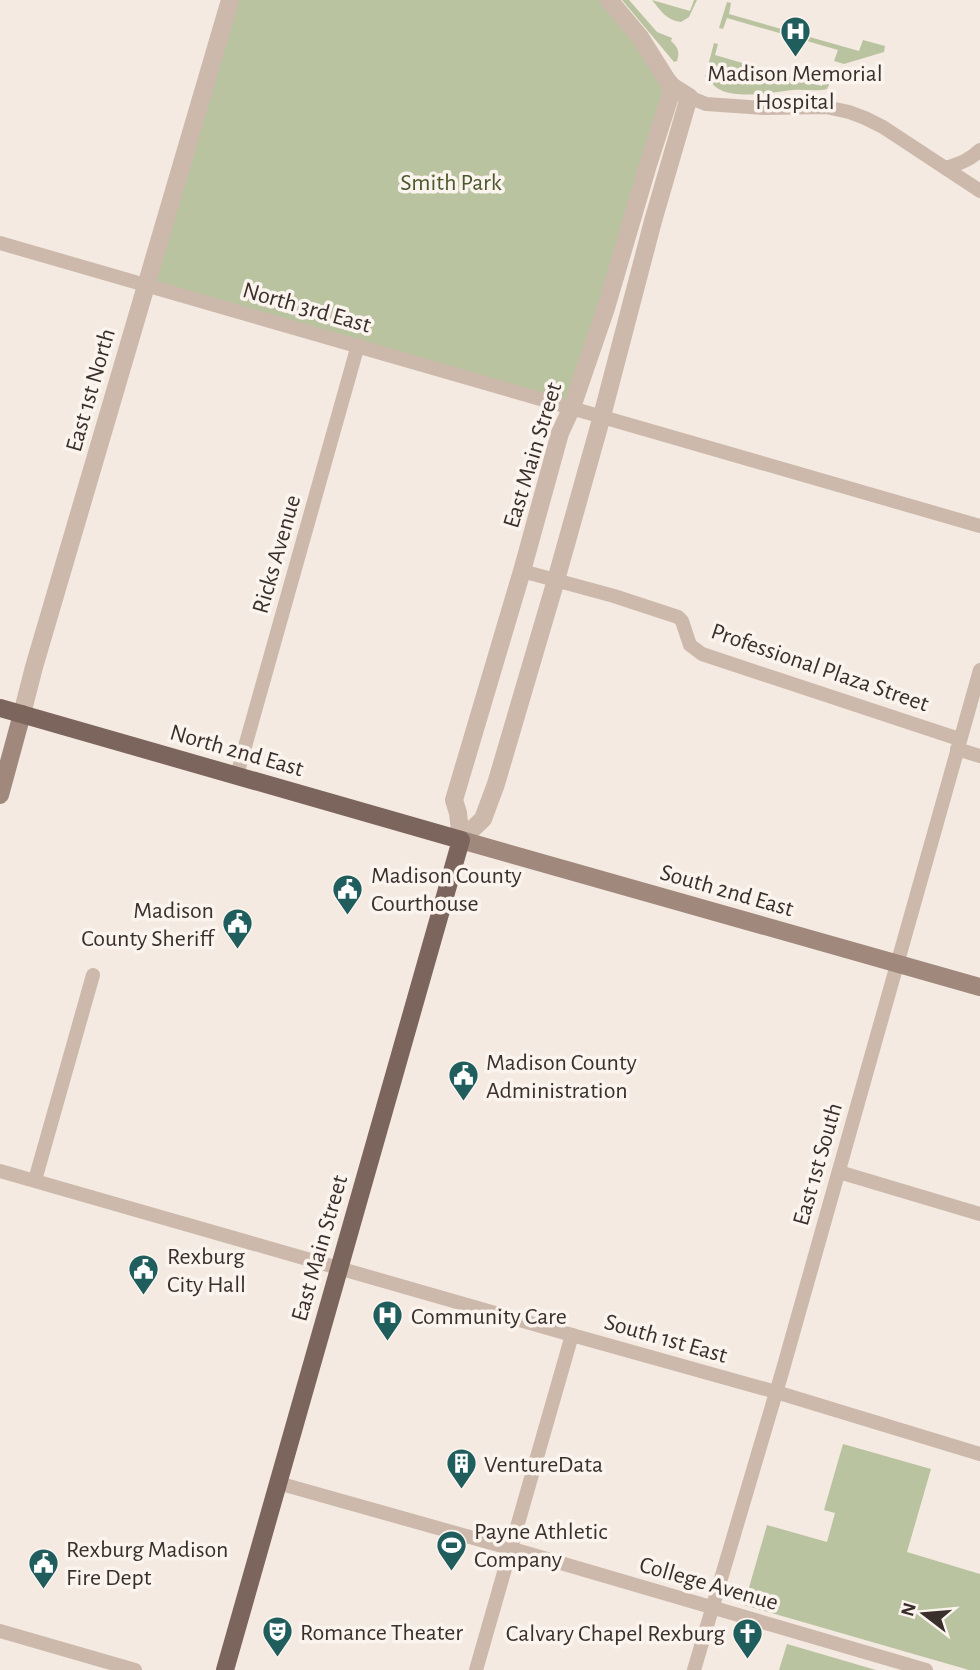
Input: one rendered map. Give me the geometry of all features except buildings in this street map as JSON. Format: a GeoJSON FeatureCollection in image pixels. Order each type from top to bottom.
{"type":"FeatureCollection","features":[{"type":"Feature","properties":{"kind":"main road","name":"North 2nd East"},"geometry":{"type":"LineString","coordinates":[[0,708],[461,839]]}},
{"type":"Feature","properties":{"kind":"main road","name":"East 1st North"},"geometry":{"type":"LineString","coordinates":[[0,794],[22,714]]}},
{"type":"Feature","properties":{"kind":"main road","name":"South 2nd East"},"geometry":{"type":"LineString","coordinates":[[461,839],[980,987]]}},
{"type":"Feature","properties":{"kind":"main road","name":"East Main Street"},"geometry":{"type":"LineString","coordinates":[[225,1670],[461,839]]}},
{"type":"Feature","properties":{"kind":"street","name":"East 1st North"},"geometry":{"type":"LineString","coordinates":[[22,714],[230,0]]}},
{"type":"Feature","properties":{"kind":"street"},"geometry":{"type":"LineString","coordinates":[[610,0],[640,37],[673,87],[689,97],[706,104],[764,108],[826,107],[849,112],[883,127],[980,191]]}},
{"type":"Feature","properties":{"kind":"street","name":"East Main Street"},"geometry":{"type":"LineString","coordinates":[[461,839],[454,800],[560,433],[572,407],[606,308],[673,87]]}},
{"type":"Feature","properties":{"kind":"street","name":"East Main Street"},"geometry":{"type":"LineString","coordinates":[[461,839],[482,819],[496,784],[556,580],[689,97]]}},
{"type":"Feature","properties":{"kind":"street"},"geometry":{"type":"LineString","coordinates":[[945,168],[960,164],[980,150]]}},
{"type":"Feature","properties":{"kind":"street","name":"North 3rd East"},"geometry":{"type":"LineString","coordinates":[[0,243],[980,526]]}},
{"type":"Feature","properties":{"kind":"street","name":"Ricks Avenue"},"geometry":{"type":"LineString","coordinates":[[237,775],[358,345]]}},
{"type":"Feature","properties":{"kind":"street","name":"Professional Plaza Street"},"geometry":{"type":"LineString","coordinates":[[522,571],[678,617],[682,621],[690,645],[702,654],[958,744],[980,756]]}},
{"type":"Feature","properties":{"kind":"street","name":"East 1st South"},"geometry":{"type":"LineString","coordinates":[[694,1670],[839,1172],[980,670]]}},
{"type":"Feature","properties":{"kind":"street"},"geometry":{"type":"LineString","coordinates":[[35,1181],[93,975]]}},
{"type":"Feature","properties":{"kind":"street","name":"South 1st East"},"geometry":{"type":"LineString","coordinates":[[0,1171],[776,1392],[980,1454]]}},
{"type":"Feature","properties":{"kind":"street"},"geometry":{"type":"LineString","coordinates":[[839,1172],[980,1214]]}},
{"type":"Feature","properties":{"kind":"street"},"geometry":{"type":"LineString","coordinates":[[477,1670],[572,1335]]}},
{"type":"Feature","properties":{"kind":"street","name":"College Avenue"},"geometry":{"type":"LineString","coordinates":[[278,1483],[926,1670]]}},
{"type":"Feature","properties":{"kind":"street"},"geometry":{"type":"LineString","coordinates":[[0,1631],[135,1670]]}},
{"type":"Feature","properties":{"kind":"green space","name":"Smith Park"},"geometry":{"type":"Polygon","coordinates":[[[229,0],[609,0],[668,90],[572,407],[147,284],[229,0]]]}},
{"type":"Feature","properties":{"kind":"green space"},"geometry":{"type":"Polygon","coordinates":[[[622,0],[629,0],[657,32],[672,38],[671,41],[678,50],[677,61],[674,62],[622,0]]]}},
{"type":"Feature","properties":{"kind":"green space"},"geometry":{"type":"Polygon","coordinates":[[[652,0],[690,11],[694,0],[697,0],[689,17],[681,22],[668,17],[652,0]]]}},
{"type":"Feature","properties":{"kind":"green space"},"geometry":{"type":"Polygon","coordinates":[[[727,2],[731,3],[729,14],[859,51],[863,40],[885,46],[884,52],[844,64],[834,61],[838,50],[727,18],[723,29],[719,28],[727,2]]]}},
{"type":"Feature","properties":{"kind":"green space"},"geometry":{"type":"Polygon","coordinates":[[[714,43],[718,44],[715,55],[822,86],[826,76],[830,77],[831,81],[827,89],[819,90],[759,94],[723,91],[705,77],[714,43]]]}},
{"type":"Feature","properties":{"kind":"green space"},"geometry":{"type":"Polygon","coordinates":[[[843,1444],[931,1469],[907,1552],[980,1574],[980,1670],[969,1670],[744,1605],[767,1525],[827,1542],[835,1513],[824,1510],[843,1444]]]}},
{"type":"Feature","properties":{"kind":"green space"},"geometry":{"type":"Polygon","coordinates":[[[787,1644],[876,1670],[779,1670],[787,1644]]]}},
{"type":"Feature","properties":{"kind":"place","name":"Madison Memorial Hospital"},"geometry":{"type":"Point","coordinates":[795,58]}},
{"type":"Feature","properties":{"kind":"place","name":"Madison County Courthouse"},"geometry":{"type":"Point","coordinates":[348,916]}},
{"type":"Feature","properties":{"kind":"place","name":"Madison County Sheriff"},"geometry":{"type":"Point","coordinates":[237,951]}},
{"type":"Feature","properties":{"kind":"place","name":"Madison County Administration"},"geometry":{"type":"Point","coordinates":[463,1103]}},
{"type":"Feature","properties":{"kind":"place","name":"Rexburg City Hall"},"geometry":{"type":"Point","coordinates":[144,1297]}},
{"type":"Feature","properties":{"kind":"place","name":"Community Care"},"geometry":{"type":"Point","coordinates":[388,1343]}},
{"type":"Feature","properties":{"kind":"place","name":"VentureData"},"geometry":{"type":"Point","coordinates":[461,1491]}},
{"type":"Feature","properties":{"kind":"place","name":"Payne Athletic Company"},"geometry":{"type":"Point","coordinates":[451,1572]}},
{"type":"Feature","properties":{"kind":"place","name":"Rexburg Madison Fire Dept"},"geometry":{"type":"Point","coordinates":[43,1590]}},
{"type":"Feature","properties":{"kind":"place","name":"Romance Theater"},"geometry":{"type":"Point","coordinates":[277,1659]}},
{"type":"Feature","properties":{"kind":"place","name":"Calvary Chapel Rexburg"},"geometry":{"type":"Point","coordinates":[748,1660]}}]}
